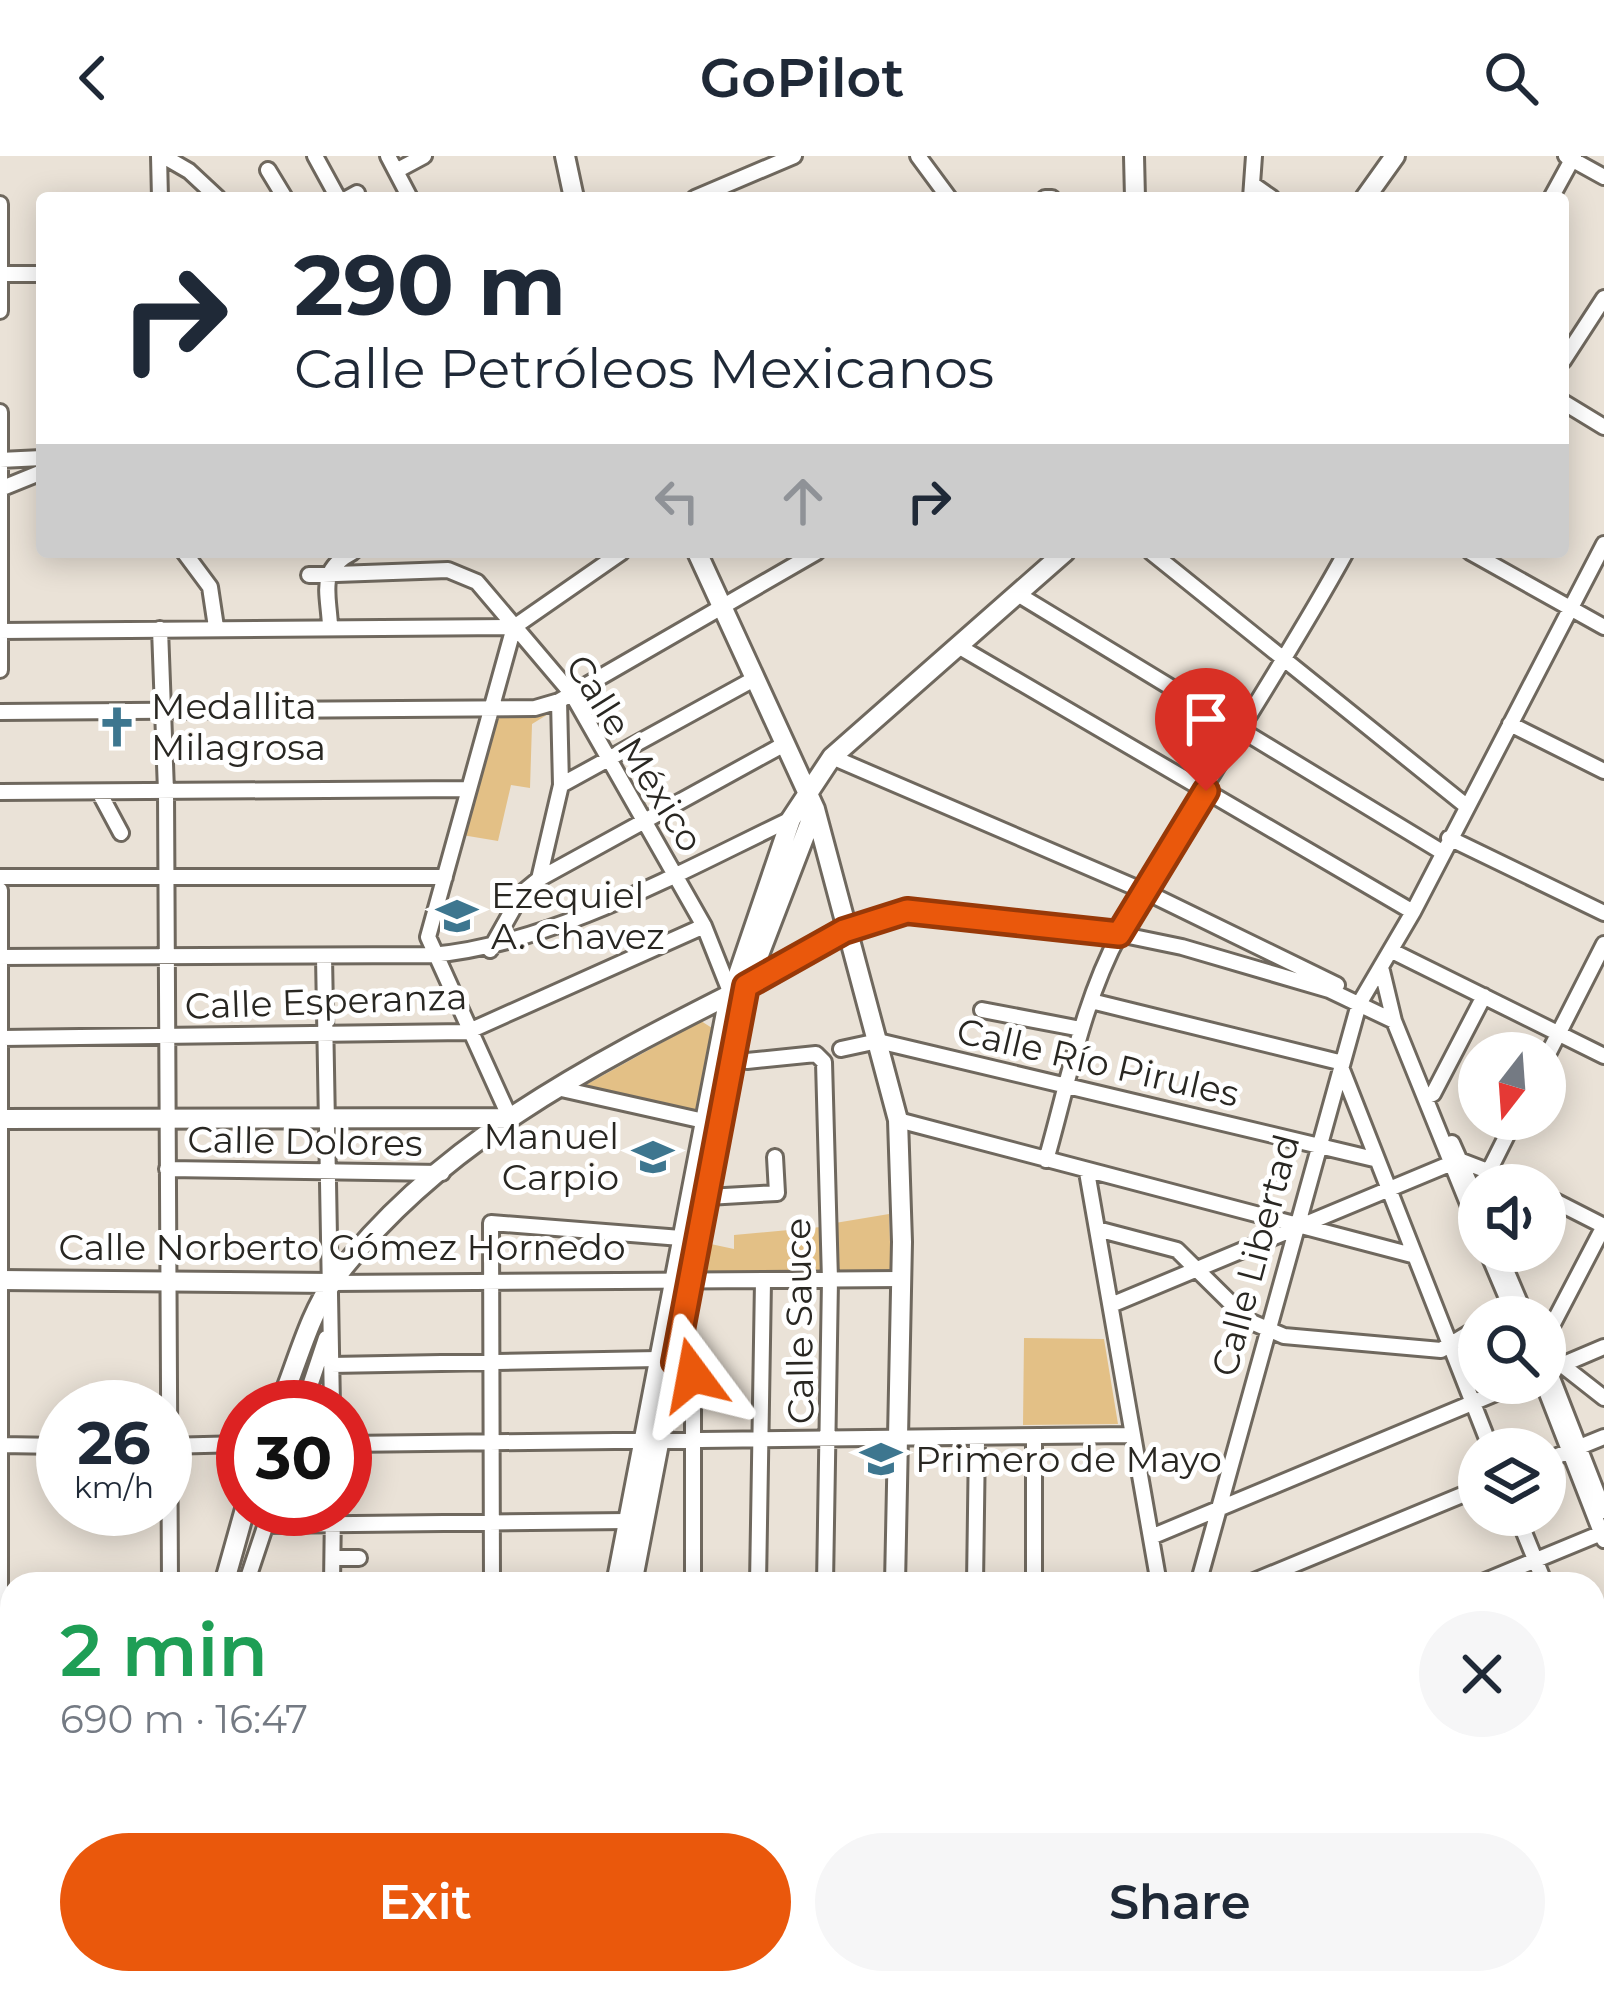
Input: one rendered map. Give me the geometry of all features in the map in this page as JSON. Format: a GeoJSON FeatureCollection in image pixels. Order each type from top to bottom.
{"type":"FeatureCollection","features":[{"type":"Feature","properties":{"kind":"main road"},"geometry":{"type":"LineString","coordinates":[[565,156],[573,192]]}},
{"type":"Feature","properties":{"kind":"main road"},"geometry":{"type":"LineString","coordinates":[[1134,156],[1135,192]]}},
{"type":"Feature","properties":{"kind":"main road"},"geometry":{"type":"LineString","coordinates":[[1369,192],[1395,156]]}},
{"type":"Feature","properties":{"kind":"main road"},"geometry":{"type":"LineString","coordinates":[[700,558],[781,746],[808,789],[898,1120],[901,1279],[895,1572]]}},
{"type":"Feature","properties":{"kind":"main road"},"geometry":{"type":"LineString","coordinates":[[683,1280],[681,1238],[704,1121],[791,819],[832,757],[1059,558]]}},
{"type":"Feature","properties":{"kind":"main road"},"geometry":{"type":"LineString","coordinates":[[618,1572],[683,1280],[707,1197],[739,990],[815,809]]}},
{"type":"Feature","properties":{"kind":"main road"},"geometry":{"type":"LineString","coordinates":[[291,1380],[332,1282],[401,1206],[510,1118],[739,990]]}},
{"type":"Feature","properties":{"kind":"main road"},"geometry":{"type":"LineString","coordinates":[[1,1119],[510,1118]]}},
{"type":"Feature","properties":{"kind":"main road","name":"Calle Norberto Gómez Hornedo"},"geometry":{"type":"LineString","coordinates":[[1,1280],[332,1282]]}},
{"type":"Feature","properties":{"kind":"main road"},"geometry":{"type":"LineString","coordinates":[[633,1572],[650,1439]]}},
{"type":"Feature","properties":{"kind":"main road"},"geometry":{"type":"LineString","coordinates":[[225,1572],[237,1536]]}},
{"type":"Feature","properties":{"kind":"main road"},"geometry":{"type":"LineString","coordinates":[[0,1606],[0,1771]]}},
{"type":"Feature","properties":{"kind":"street"},"geometry":{"type":"LineString","coordinates":[[160,192],[161,156],[189,171],[212,192]]}},
{"type":"Feature","properties":{"kind":"street"},"geometry":{"type":"LineString","coordinates":[[315,156],[335,192]]}},
{"type":"Feature","properties":{"kind":"street"},"geometry":{"type":"LineString","coordinates":[[407,192],[392,163],[424,156]]}},
{"type":"Feature","properties":{"kind":"street"},"geometry":{"type":"LineString","coordinates":[[709,192],[794,156]]}},
{"type":"Feature","properties":{"kind":"street"},"geometry":{"type":"LineString","coordinates":[[919,156],[945,192]]}},
{"type":"Feature","properties":{"kind":"street"},"geometry":{"type":"LineString","coordinates":[[1252,191],[1254,156]]}},
{"type":"Feature","properties":{"kind":"street"},"geometry":{"type":"LineString","coordinates":[[1554,192],[1572,158],[1604,176]]}},
{"type":"Feature","properties":{"kind":"street"},"geometry":{"type":"LineString","coordinates":[[268,170],[281,192]]}},
{"type":"Feature","properties":{"kind":"street"},"geometry":{"type":"LineString","coordinates":[[0,204],[0,311]]}},
{"type":"Feature","properties":{"kind":"street"},"geometry":{"type":"LineString","coordinates":[[1,274],[36,274]]}},
{"type":"Feature","properties":{"kind":"street"},"geometry":{"type":"LineString","coordinates":[[1569,352],[1604,298]]}},
{"type":"Feature","properties":{"kind":"street"},"geometry":{"type":"LineString","coordinates":[[1569,405],[1604,427]]}},
{"type":"Feature","properties":{"kind":"street"},"geometry":{"type":"LineString","coordinates":[[0,412],[0,670]]}},
{"type":"Feature","properties":{"kind":"street"},"geometry":{"type":"LineString","coordinates":[[0,460],[36,458]]}},
{"type":"Feature","properties":{"kind":"street"},"geometry":{"type":"LineString","coordinates":[[0,489],[36,474]]}},
{"type":"Feature","properties":{"kind":"street"},"geometry":{"type":"LineString","coordinates":[[958,646],[1413,912],[1604,544]]}},
{"type":"Feature","properties":{"kind":"street"},"geometry":{"type":"LineString","coordinates":[[188,558],[210,587],[216,627]]}},
{"type":"Feature","properties":{"kind":"street"},"geometry":{"type":"LineString","coordinates":[[330,625],[327,575],[342,558]]}},
{"type":"Feature","properties":{"kind":"street"},"geometry":{"type":"LineString","coordinates":[[1,631],[514,627],[613,558]]}},
{"type":"Feature","properties":{"kind":"street"},"geometry":{"type":"LineString","coordinates":[[0,712],[164,707],[492,708],[566,697],[807,558]]}},
{"type":"Feature","properties":{"kind":"street"},"geometry":{"type":"LineString","coordinates":[[1157,558],[1466,805]]}},
{"type":"Feature","properties":{"kind":"street"},"geometry":{"type":"LineString","coordinates":[[1046,1160],[1090,1001],[1119,934],[1285,664],[1343,558]]}},
{"type":"Feature","properties":{"kind":"street"},"geometry":{"type":"LineString","coordinates":[[1480,558],[1604,627]]}},
{"type":"Feature","properties":{"kind":"street","name":"Calle México"},"geometry":{"type":"LineString","coordinates":[[309,575],[448,570],[478,582],[611,757],[739,990]]}},
{"type":"Feature","properties":{"kind":"street"},"geometry":{"type":"LineString","coordinates":[[1019,595],[1446,845],[1604,913]]}},
{"type":"Feature","properties":{"kind":"street"},"geometry":{"type":"LineString","coordinates":[[510,1118],[432,955],[428,937],[514,627]]}},
{"type":"Feature","properties":{"kind":"street"},"geometry":{"type":"LineString","coordinates":[[160,628],[166,791],[167,1380]]}},
{"type":"Feature","properties":{"kind":"street"},"geometry":{"type":"LineString","coordinates":[[561,784],[754,679]]}},
{"type":"Feature","properties":{"kind":"street"},"geometry":{"type":"LineString","coordinates":[[538,879],[561,784],[566,697]]}},
{"type":"Feature","properties":{"kind":"street"},"geometry":{"type":"LineString","coordinates":[[1510,724],[1604,771]]}},
{"type":"Feature","properties":{"kind":"street"},"geometry":{"type":"LineString","coordinates":[[490,950],[522,893],[538,879],[781,746]]}},
{"type":"Feature","properties":{"kind":"street"},"geometry":{"type":"LineString","coordinates":[[832,757],[1146,892],[1394,1016]]}},
{"type":"Feature","properties":{"kind":"street"},"geometry":{"type":"LineString","coordinates":[[0,792],[470,789]]}},
{"type":"Feature","properties":{"kind":"street"},"geometry":{"type":"LineString","coordinates":[[99,792],[121,833]]}},
{"type":"Feature","properties":{"kind":"street"},"geometry":{"type":"LineString","coordinates":[[1,956],[432,955],[490,950],[676,874],[791,819]]}},
{"type":"Feature","properties":{"kind":"street"},"geometry":{"type":"LineString","coordinates":[[0,877],[445,877]]}},
{"type":"Feature","properties":{"kind":"street"},"geometry":{"type":"LineString","coordinates":[[0,890],[0,1572]]}},
{"type":"Feature","properties":{"kind":"street"},"geometry":{"type":"LineString","coordinates":[[739,990],[844,931],[907,911],[1119,934],[1182,947],[1361,1000]]}},
{"type":"Feature","properties":{"kind":"street","name":"Calle Libertad"},"geometry":{"type":"LineString","coordinates":[[1201,1572],[1339,1062],[1361,1000],[1413,912]]}},
{"type":"Feature","properties":{"kind":"street"},"geometry":{"type":"LineString","coordinates":[[1182,947],[1194,916]]}},
{"type":"Feature","properties":{"kind":"street","name":"Calle Esperanza"},"geometry":{"type":"LineString","coordinates":[[2,1038],[325,1038],[467,1032],[704,926]]}},
{"type":"Feature","properties":{"kind":"street"},"geometry":{"type":"LineString","coordinates":[[1560,1032],[1604,944]]}},
{"type":"Feature","properties":{"kind":"street"},"geometry":{"type":"LineString","coordinates":[[1392,951],[1557,1032]]}},
{"type":"Feature","properties":{"kind":"street"},"geometry":{"type":"LineString","coordinates":[[324,956],[332,1380]]}},
{"type":"Feature","properties":{"kind":"street"},"geometry":{"type":"LineString","coordinates":[[1382,970],[1394,1016],[1458,1168]]}},
{"type":"Feature","properties":{"kind":"street"},"geometry":{"type":"LineString","coordinates":[[1429,1096],[1484,996]]}},
{"type":"Feature","properties":{"kind":"street"},"geometry":{"type":"LineString","coordinates":[[1090,1001],[1339,1062],[1482,1428]]}},
{"type":"Feature","properties":{"kind":"street"},"geometry":{"type":"LineString","coordinates":[[982,1010],[1081,1029]]}},
{"type":"Feature","properties":{"kind":"street"},"geometry":{"type":"LineString","coordinates":[[1566,1037],[1604,1056]]}},
{"type":"Feature","properties":{"kind":"street"},"geometry":{"type":"LineString","coordinates":[[841,1049],[878,1041]]}},
{"type":"Feature","properties":{"kind":"street","name":"Calle Río Pirules"},"geometry":{"type":"LineString","coordinates":[[878,1041],[1374,1159]]}},
{"type":"Feature","properties":{"kind":"street","name":"Calle Sauce"},"geometry":{"type":"LineString","coordinates":[[747,1061],[790,1054],[823,1057],[830,1280],[825,1572]]}},
{"type":"Feature","properties":{"kind":"street"},"geometry":{"type":"LineString","coordinates":[[557,1088],[704,1121]]}},
{"type":"Feature","properties":{"kind":"street"},"geometry":{"type":"LineString","coordinates":[[898,1120],[1412,1255]]}},
{"type":"Feature","properties":{"kind":"street"},"geometry":{"type":"LineString","coordinates":[[707,1197],[777,1193],[775,1156]]}},
{"type":"Feature","properties":{"kind":"street"},"geometry":{"type":"LineString","coordinates":[[1111,1305],[1199,1271],[1294,1225],[1454,1162],[1466,1164]]}},
{"type":"Feature","properties":{"kind":"street","name":"Calle Dolores"},"geometry":{"type":"LineString","coordinates":[[167,1169],[442,1173]]}},
{"type":"Feature","properties":{"kind":"street"},"geometry":{"type":"LineString","coordinates":[[1088,1172],[1158,1572]]}},
{"type":"Feature","properties":{"kind":"street"},"geometry":{"type":"LineString","coordinates":[[1566,1207],[1604,1226],[1566,1299]]}},
{"type":"Feature","properties":{"kind":"street"},"geometry":{"type":"LineString","coordinates":[[492,1572],[491,1223],[681,1238]]}},
{"type":"Feature","properties":{"kind":"street"},"geometry":{"type":"LineString","coordinates":[[1097,1229],[1167,1245],[1266,1331],[1300,1340],[1450,1349],[1458,1343]]}},
{"type":"Feature","properties":{"kind":"street","name":"Calle Norberto Gómez Hornedo"},"geometry":{"type":"LineString","coordinates":[[332,1282],[901,1279]]}},
{"type":"Feature","properties":{"kind":"street"},"geometry":{"type":"LineString","coordinates":[[758,1572],[763,1281]]}},
{"type":"Feature","properties":{"kind":"street"},"geometry":{"type":"LineString","coordinates":[[312,1380],[330,1323]]}},
{"type":"Feature","properties":{"kind":"street"},"geometry":{"type":"LineString","coordinates":[[1566,1363],[1604,1347]]}},
{"type":"Feature","properties":{"kind":"street"},"geometry":{"type":"LineString","coordinates":[[332,1365],[666,1360],[693,1375],[693,1572]]}},
{"type":"Feature","properties":{"kind":"street"},"geometry":{"type":"LineString","coordinates":[[1566,1379],[1604,1398]]}},
{"type":"Feature","properties":{"kind":"street"},"geometry":{"type":"LineString","coordinates":[[1506,1572],[1603,1535],[1560,1404]]}},
{"type":"Feature","properties":{"kind":"street"},"geometry":{"type":"LineString","coordinates":[[1151,1537],[1472,1405]]}},
{"type":"Feature","properties":{"kind":"street"},"geometry":{"type":"LineString","coordinates":[[372,1443],[1133,1436]]}},
{"type":"Feature","properties":{"kind":"street"},"geometry":{"type":"LineString","coordinates":[[1566,1453],[1604,1437]]}},
{"type":"Feature","properties":{"kind":"street"},"geometry":{"type":"LineString","coordinates":[[1034,1438],[1034,1572]]}},
{"type":"Feature","properties":{"kind":"street"},"geometry":{"type":"LineString","coordinates":[[975,1572],[977,1440]]}},
{"type":"Feature","properties":{"kind":"street"},"geometry":{"type":"LineString","coordinates":[[2,1445],[36,1445]]}},
{"type":"Feature","properties":{"kind":"street"},"geometry":{"type":"LineString","coordinates":[[1575,1449],[1604,1511]]}},
{"type":"Feature","properties":{"kind":"street"},"geometry":{"type":"LineString","coordinates":[[1276,1572],[1458,1497]]}},
{"type":"Feature","properties":{"kind":"street"},"geometry":{"type":"LineString","coordinates":[[372,1525],[628,1521]]}},
{"type":"Feature","properties":{"kind":"street"},"geometry":{"type":"LineString","coordinates":[[169,1536],[170,1572]]}},
{"type":"Feature","properties":{"kind":"street"},"geometry":{"type":"LineString","coordinates":[[250,1572],[262,1536]]}},
{"type":"Feature","properties":{"kind":"street"},"geometry":{"type":"LineString","coordinates":[[332,1572],[333,1536]]}},
{"type":"Feature","properties":{"kind":"street"},"geometry":{"type":"LineString","coordinates":[[1525,1536],[1540,1572]]}},
{"type":"Feature","properties":{"kind":"street"},"geometry":{"type":"LineString","coordinates":[[333,1558],[359,1558]]}},
{"type":"Feature","properties":{"kind":"shaded area"},"geometry":{"type":"Polygon","coordinates":[[[546,709],[550,713],[532,724],[530,788],[511,785],[498,841],[462,835],[497,713],[546,709]]]}},
{"type":"Feature","properties":{"kind":"shaded area"},"geometry":{"type":"Polygon","coordinates":[[[701,1021],[712,1028],[693,1127],[564,1097],[701,1021]]]}},
{"type":"Feature","properties":{"kind":"shaded area"},"geometry":{"type":"Polygon","coordinates":[[[889,1214],[891,1271],[837,1274],[835,1223],[889,1214]]]}},
{"type":"Feature","properties":{"kind":"shaded area"},"geometry":{"type":"Polygon","coordinates":[[[821,1227],[822,1274],[697,1274],[706,1243],[734,1249],[734,1235],[821,1227]]]}},
{"type":"Feature","properties":{"kind":"shaded area"},"geometry":{"type":"Polygon","coordinates":[[[1024,1338],[1104,1339],[1118,1424],[1023,1425],[1024,1338]]]}},
{"type":"Feature","properties":{"kind":"place","name":"Medallita Milagrosa"},"geometry":{"type":"Point","coordinates":[117,727]}},
{"type":"Feature","properties":{"kind":"place","name":"Ezequiel A. Chavez"},"geometry":{"type":"Point","coordinates":[457,916]}},
{"type":"Feature","properties":{"kind":"place","name":"Manuel Carpio"},"geometry":{"type":"Point","coordinates":[653,1157]}},
{"type":"Feature","properties":{"kind":"place","name":"Primero de Mayo"},"geometry":{"type":"Point","coordinates":[881,1459]}},
{"type":"Feature","properties":{"kind":"route"},"geometry":{"type":"LineString","coordinates":[[693,1375],[675,1362],[746,986],[844,931],[907,911],[1119,934],[1206,791]]}}]}
